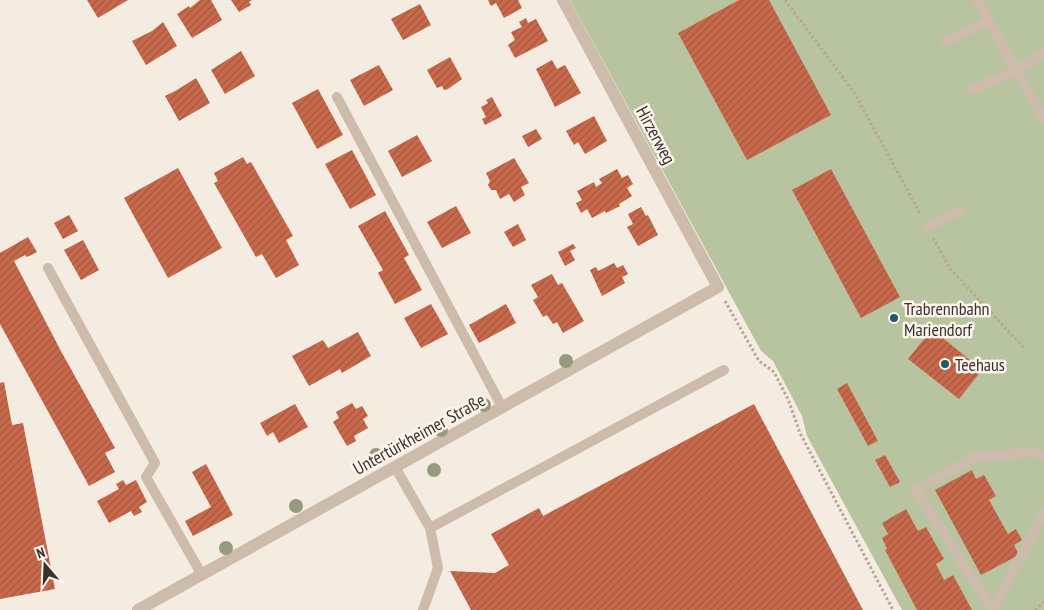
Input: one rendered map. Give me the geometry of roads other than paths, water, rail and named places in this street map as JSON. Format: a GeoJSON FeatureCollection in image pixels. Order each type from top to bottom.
{"type":"FeatureCollection","features":[{"type":"Feature","properties":{"kind":"street","name":"Hirzerweg"},"geometry":{"type":"LineString","coordinates":[[563,0],[718,287]]}},
{"type":"Feature","properties":{"kind":"street","name":"Untertürkheimer Straße"},"geometry":{"type":"LineString","coordinates":[[138,610],[718,287]]}},
{"type":"Feature","properties":{"kind":"lane"},"geometry":{"type":"LineString","coordinates":[[977,0],[1044,119]]}},
{"type":"Feature","properties":{"kind":"lane"},"geometry":{"type":"LineString","coordinates":[[946,41],[988,21]]}},
{"type":"Feature","properties":{"kind":"lane"},"geometry":{"type":"LineString","coordinates":[[972,90],[1016,70],[1044,52]]}},
{"type":"Feature","properties":{"kind":"lane"},"geometry":{"type":"LineString","coordinates":[[337,98],[502,407]]}},
{"type":"Feature","properties":{"kind":"lane"},"geometry":{"type":"LineString","coordinates":[[927,227],[960,211]]}},
{"type":"Feature","properties":{"kind":"lane"},"geometry":{"type":"LineString","coordinates":[[48,268],[155,463],[146,476],[202,575]]}},
{"type":"Feature","properties":{"kind":"lane"},"geometry":{"type":"LineString","coordinates":[[430,528],[724,370]]}},
{"type":"Feature","properties":{"kind":"lane"},"geometry":{"type":"LineString","coordinates":[[1044,455],[1032,452],[973,458],[916,491],[993,610],[1044,514]]}},
{"type":"Feature","properties":{"kind":"lane"},"geometry":{"type":"LineString","coordinates":[[395,467],[430,528],[438,568],[423,610]]}},
{"type":"Feature","properties":{"kind":"place","name":"Trabrennbahn Mariendorf"},"geometry":{"type":"Point","coordinates":[894,318]}},
{"type":"Feature","properties":{"kind":"place","name":"Teehaus"},"geometry":{"type":"Point","coordinates":[945,364]}}]}
